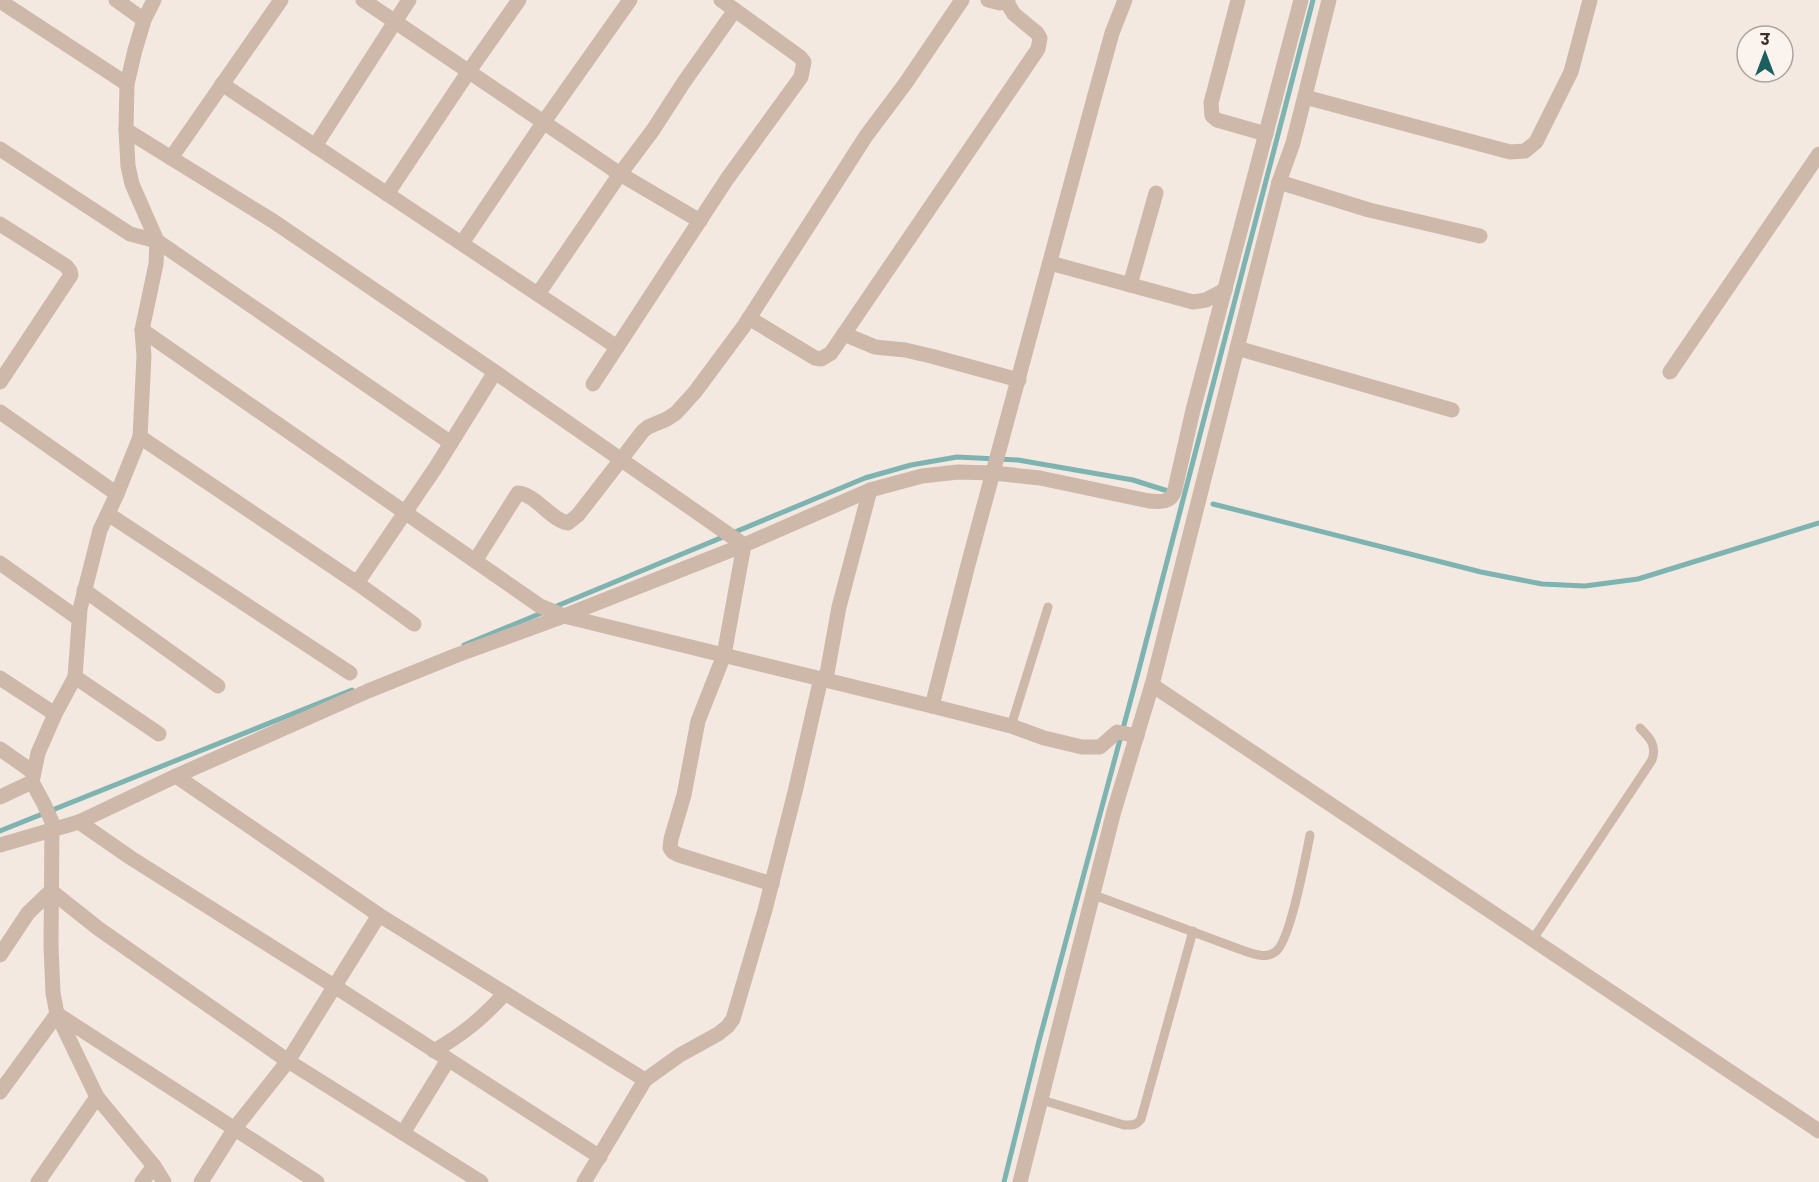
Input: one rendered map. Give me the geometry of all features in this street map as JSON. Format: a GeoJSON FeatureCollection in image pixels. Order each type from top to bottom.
{"type":"FeatureCollection","features":[{"type":"Feature","properties":{"kind":"street"},"geometry":{"type":"LineString","coordinates":[[116,0],[144,20]]}},
{"type":"Feature","properties":{"kind":"street"},"geometry":{"type":"LineString","coordinates":[[0,797],[32,777],[38,753],[75,677],[79,619],[100,530],[140,437],[144,356],[142,330],[156,264],[157,241],[132,184],[128,166],[127,84],[144,20],[154,0]]}},
{"type":"Feature","properties":{"kind":"street"},"geometry":{"type":"LineString","coordinates":[[171,158],[281,0]]}},
{"type":"Feature","properties":{"kind":"street"},"geometry":{"type":"LineString","coordinates":[[363,0],[620,174],[700,221]]}},
{"type":"Feature","properties":{"kind":"street"},"geometry":{"type":"LineString","coordinates":[[315,146],[409,0]]}},
{"type":"Feature","properties":{"kind":"street"},"geometry":{"type":"LineString","coordinates":[[387,194],[468,71],[519,0]]}},
{"type":"Feature","properties":{"kind":"street"},"geometry":{"type":"LineString","coordinates":[[462,243],[630,0]]}},
{"type":"Feature","properties":{"kind":"street"},"geometry":{"type":"LineString","coordinates":[[593,384],[727,179],[801,77],[804,62],[800,57],[721,0]]}},
{"type":"Feature","properties":{"kind":"street"},"geometry":{"type":"LineString","coordinates":[[475,561],[518,493],[526,495],[556,518],[568,523],[578,515],[648,427],[667,419],[685,404],[750,318],[866,136],[905,84],[962,0]]}},
{"type":"Feature","properties":{"kind":"street"},"geometry":{"type":"LineString","coordinates":[[750,318],[815,358],[821,359],[831,352],[1038,49],[1040,38],[1037,33],[1014,14],[1007,1],[1000,3],[988,0]]}},
{"type":"Feature","properties":{"kind":"street"},"geometry":{"type":"LineString","coordinates":[[932,706],[1112,33],[1125,0]]}},
{"type":"Feature","properties":{"kind":"street"},"geometry":{"type":"LineString","coordinates":[[1238,0],[1211,104],[1212,116],[1217,120],[1266,134]]}},
{"type":"Feature","properties":{"kind":"street"},"geometry":{"type":"LineString","coordinates":[[0,845],[51,825],[79,822],[176,776],[368,691],[457,655],[552,611],[735,538],[870,490],[922,476],[958,472],[997,460],[1040,478],[1149,501],[1159,502],[1172,498],[1192,411],[1301,0]]}},
{"type":"Feature","properties":{"kind":"street"},"geometry":{"type":"LineString","coordinates":[[1020,1182],[1094,895],[1114,811],[1127,734],[1152,686],[1279,182],[1293,143],[1329,0]]}},
{"type":"Feature","properties":{"kind":"street"},"geometry":{"type":"LineString","coordinates":[[1305,97],[1510,152],[1525,151],[1536,142],[1571,72],[1590,0]]}},
{"type":"Feature","properties":{"kind":"street"},"geometry":{"type":"LineString","coordinates":[[0,1],[127,84]]}},
{"type":"Feature","properties":{"kind":"street"},"geometry":{"type":"LineString","coordinates":[[538,294],[735,10]]}},
{"type":"Feature","properties":{"kind":"street"},"geometry":{"type":"LineString","coordinates":[[222,84],[617,347]]}},
{"type":"Feature","properties":{"kind":"street"},"geometry":{"type":"LineString","coordinates":[[126,130],[273,221],[735,538]]}},
{"type":"Feature","properties":{"kind":"street"},"geometry":{"type":"LineString","coordinates":[[0,149],[130,234],[157,241],[451,443]]}},
{"type":"Feature","properties":{"kind":"street"},"geometry":{"type":"LineString","coordinates":[[1670,372],[1819,154]]}},
{"type":"Feature","properties":{"kind":"street"},"geometry":{"type":"LineString","coordinates":[[1279,182],[1369,210],[1480,236]]}},
{"type":"Feature","properties":{"kind":"street"},"geometry":{"type":"LineString","coordinates":[[1130,285],[1156,193]]}},
{"type":"Feature","properties":{"kind":"street"},"geometry":{"type":"LineString","coordinates":[[0,382],[71,276],[66,266],[1,228]]}},
{"type":"Feature","properties":{"kind":"street"},"geometry":{"type":"LineString","coordinates":[[1050,263],[1193,302],[1206,300],[1225,290]]}},
{"type":"Feature","properties":{"kind":"street"},"geometry":{"type":"LineString","coordinates":[[142,330],[404,513],[552,611],[1011,726],[1044,738],[1094,748],[1100,747],[1115,734],[1127,734]]}},
{"type":"Feature","properties":{"kind":"street"},"geometry":{"type":"LineString","coordinates":[[844,334],[875,347],[905,350],[1019,380]]}},
{"type":"Feature","properties":{"kind":"street"},"geometry":{"type":"LineString","coordinates":[[1237,348],[1452,410]]}},
{"type":"Feature","properties":{"kind":"street"},"geometry":{"type":"LineString","coordinates":[[357,583],[451,443],[495,372]]}},
{"type":"Feature","properties":{"kind":"street"},"geometry":{"type":"LineString","coordinates":[[0,412],[117,494]]}},
{"type":"Feature","properties":{"kind":"street"},"geometry":{"type":"LineString","coordinates":[[140,437],[414,624]]}},
{"type":"Feature","properties":{"kind":"street"},"geometry":{"type":"LineString","coordinates":[[584,1182],[645,1080],[680,1055],[718,1034],[733,1019],[772,884],[839,607],[870,490]]}},
{"type":"Feature","properties":{"kind":"street"},"geometry":{"type":"LineString","coordinates":[[108,514],[350,673]]}},
{"type":"Feature","properties":{"kind":"street"},"geometry":{"type":"LineString","coordinates":[[735,538],[724,655],[698,721],[684,795],[670,848],[679,855],[772,884]]}},
{"type":"Feature","properties":{"kind":"street"},"geometry":{"type":"LineString","coordinates":[[0,563],[79,619]]}},
{"type":"Feature","properties":{"kind":"street"},"geometry":{"type":"LineString","coordinates":[[84,590],[218,686]]}},
{"type":"Feature","properties":{"kind":"street"},"geometry":{"type":"LineString","coordinates":[[75,677],[159,734]]}},
{"type":"Feature","properties":{"kind":"street"},"geometry":{"type":"LineString","coordinates":[[0,678],[55,714]]}},
{"type":"Feature","properties":{"kind":"street"},"geometry":{"type":"LineString","coordinates":[[1152,686],[1819,1131]]}},
{"type":"Feature","properties":{"kind":"street"},"geometry":{"type":"LineString","coordinates":[[0,749],[32,777],[51,825],[53,993],[57,1014],[97,1097],[154,1166],[164,1182]]}},
{"type":"Feature","properties":{"kind":"street"},"geometry":{"type":"LineString","coordinates":[[176,776],[379,915],[645,1080]]}},
{"type":"Feature","properties":{"kind":"street"},"geometry":{"type":"LineString","coordinates":[[79,822],[131,858],[600,1157]]}},
{"type":"Feature","properties":{"kind":"street"},"geometry":{"type":"LineString","coordinates":[[0,955],[28,913],[51,891]]}},
{"type":"Feature","properties":{"kind":"street"},"geometry":{"type":"LineString","coordinates":[[51,891],[99,929],[288,1062],[482,1182]]}},
{"type":"Feature","properties":{"kind":"street"},"geometry":{"type":"LineString","coordinates":[[201,1182],[235,1128],[288,1062],[379,915]]}},
{"type":"Feature","properties":{"kind":"street"},"geometry":{"type":"LineString","coordinates":[[434,1051],[477,1023],[505,993]]}},
{"type":"Feature","properties":{"kind":"street"},"geometry":{"type":"LineString","coordinates":[[0,1092],[57,1014]]}},
{"type":"Feature","properties":{"kind":"street"},"geometry":{"type":"LineString","coordinates":[[57,1014],[317,1182]]}},
{"type":"Feature","properties":{"kind":"street"},"geometry":{"type":"LineString","coordinates":[[403,1133],[448,1060]]}},
{"type":"Feature","properties":{"kind":"street"},"geometry":{"type":"LineString","coordinates":[[38,1182],[97,1097]]}},
{"type":"Feature","properties":{"kind":"street"},"geometry":{"type":"LineString","coordinates":[[142,1182],[154,1166]]}},
{"type":"Feature","properties":{"kind":"lane"},"geometry":{"type":"LineString","coordinates":[[1011,726],[1048,607]]}},
{"type":"Feature","properties":{"kind":"lane"},"geometry":{"type":"LineString","coordinates":[[1533,939],[1652,760],[1653,743],[1640,728]]}},
{"type":"Feature","properties":{"kind":"lane"},"geometry":{"type":"LineString","coordinates":[[1094,895],[1258,955],[1268,955],[1281,946],[1294,907],[1310,835]]}},
{"type":"Feature","properties":{"kind":"lane"},"geometry":{"type":"LineString","coordinates":[[1042,1100],[1124,1125],[1133,1126],[1138,1123],[1192,932]]}},
{"type":"Feature","properties":{"kind":"waterway"},"geometry":{"type":"LineString","coordinates":[[1004,1182],[1313,0]]}},
{"type":"Feature","properties":{"kind":"waterway"},"geometry":{"type":"LineString","coordinates":[[552,608],[865,478],[911,465],[957,457],[1018,460],[1133,480],[1171,492]]}},
{"type":"Feature","properties":{"kind":"waterway"},"geometry":{"type":"LineString","coordinates":[[1213,504],[1481,572],[1542,584],[1585,586],[1638,579],[1819,523]]}},
{"type":"Feature","properties":{"kind":"waterway"},"geometry":{"type":"LineString","coordinates":[[464,645],[544,612]]}},
{"type":"Feature","properties":{"kind":"waterway"},"geometry":{"type":"LineString","coordinates":[[0,831],[352,690]]}}]}
